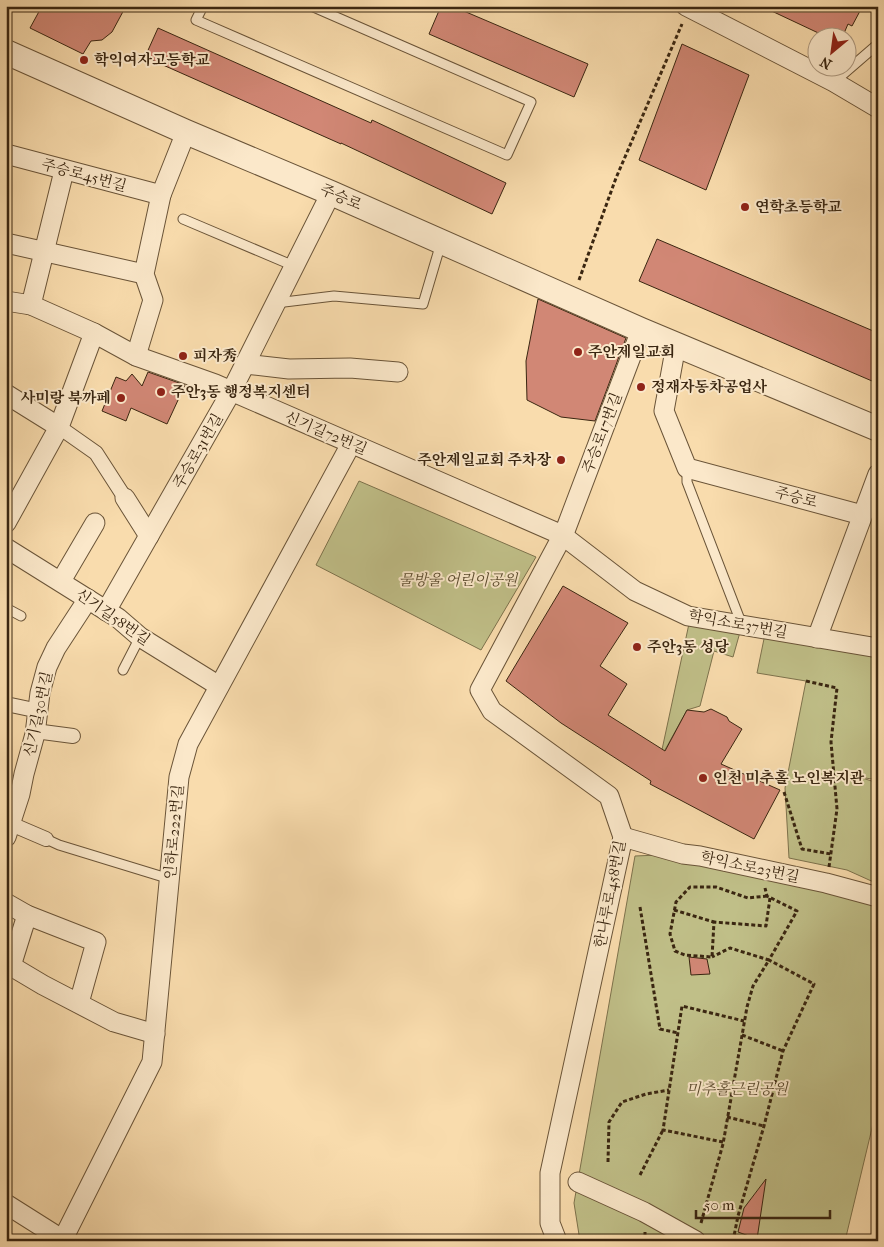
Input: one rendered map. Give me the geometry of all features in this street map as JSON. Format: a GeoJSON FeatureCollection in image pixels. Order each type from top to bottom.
{"type":"FeatureCollection","features":[{"type":"Feature","properties":{"kind":"street"},"geometry":{"type":"LineString","coordinates":[[687,7],[834,82],[878,108]]}},
{"type":"Feature","properties":{"kind":"street","name":"주승로"},"geometry":{"type":"LineString","coordinates":[[6,52],[640,330],[878,429]]}},
{"type":"Feature","properties":{"kind":"street"},"geometry":{"type":"LineString","coordinates":[[136,356],[154,300],[144,274],[161,195],[186,132]]}},
{"type":"Feature","properties":{"kind":"street","name":"주승로45번길"},"geometry":{"type":"LineString","coordinates":[[6,154],[64,171],[161,195]]}},
{"type":"Feature","properties":{"kind":"street"},"geometry":{"type":"LineString","coordinates":[[31,305],[64,171]]}},
{"type":"Feature","properties":{"kind":"street","name":"주승로31번길"},"geometry":{"type":"LineString","coordinates":[[106,611],[231,392],[331,193]]}},
{"type":"Feature","properties":{"kind":"street"},"geometry":{"type":"LineString","coordinates":[[6,243],[144,274]]}},
{"type":"Feature","properties":{"kind":"street","name":"신기길72번길"},"geometry":{"type":"LineString","coordinates":[[6,301],[31,305],[94,333],[136,356],[215,384],[562,535]]}},
{"type":"Feature","properties":{"kind":"street","name":"주승로17번길"},"geometry":{"type":"LineString","coordinates":[[562,535],[640,330]]}},
{"type":"Feature","properties":{"kind":"street"},"geometry":{"type":"LineString","coordinates":[[6,523],[58,427],[94,333]]}},
{"type":"Feature","properties":{"kind":"street"},"geometry":{"type":"LineString","coordinates":[[676,345],[664,411],[687,468]]}},
{"type":"Feature","properties":{"kind":"street"},"geometry":{"type":"LineString","coordinates":[[245,364],[289,369],[350,368],[398,372]]}},
{"type":"Feature","properties":{"kind":"street"},"geometry":{"type":"LineString","coordinates":[[6,394],[96,453],[149,536]]}},
{"type":"Feature","properties":{"kind":"street","name":"인하로222번길"},"geometry":{"type":"LineString","coordinates":[[62,1240],[152,1062],[179,777],[188,744],[351,444]]}},
{"type":"Feature","properties":{"kind":"street","name":"주승로"},"geometry":{"type":"LineString","coordinates":[[687,468],[862,515]]}},
{"type":"Feature","properties":{"kind":"street"},"geometry":{"type":"LineString","coordinates":[[817,638],[878,474]]}},
{"type":"Feature","properties":{"kind":"street"},"geometry":{"type":"LineString","coordinates":[[61,581],[95,523]]}},
{"type":"Feature","properties":{"kind":"street","name":"학익소로37번길"},"geometry":{"type":"LineString","coordinates":[[562,535],[635,591],[688,616],[878,648]]}},
{"type":"Feature","properties":{"kind":"street","name":"한나루로458번길"},"geometry":{"type":"LineString","coordinates":[[557,1241],[550,1223],[550,1172],[623,837],[609,796],[492,711],[480,690],[562,535]]}},
{"type":"Feature","properties":{"kind":"street","name":"신기길58번길"},"geometry":{"type":"LineString","coordinates":[[6,548],[118,618],[140,638],[219,686]]}},
{"type":"Feature","properties":{"kind":"street","name":"신기길30번길"},"geometry":{"type":"LineString","coordinates":[[8,830],[20,794],[35,731],[40,693],[47,667],[56,648],[88,599]]}},
{"type":"Feature","properties":{"kind":"street"},"geometry":{"type":"LineString","coordinates":[[6,704],[39,711]]}},
{"type":"Feature","properties":{"kind":"street"},"geometry":{"type":"LineString","coordinates":[[35,731],[72,736]]}},
{"type":"Feature","properties":{"kind":"street"},"geometry":{"type":"LineString","coordinates":[[8,830],[46,839]]}},
{"type":"Feature","properties":{"kind":"street","name":"학익소로23번길"},"geometry":{"type":"LineString","coordinates":[[623,837],[683,854],[700,856],[878,897]]}},
{"type":"Feature","properties":{"kind":"street"},"geometry":{"type":"LineString","coordinates":[[6,903],[27,914],[96,942],[79,1003]]}},
{"type":"Feature","properties":{"kind":"street"},"geometry":{"type":"LineString","coordinates":[[27,914],[9,964],[114,1022],[155,1034]]}},
{"type":"Feature","properties":{"kind":"street"},"geometry":{"type":"LineString","coordinates":[[578,1182],[697,1236]]}},
{"type":"Feature","properties":{"kind":"street"},"geometry":{"type":"LineString","coordinates":[[6,1204],[62,1240]]}},
{"type":"Feature","properties":{"kind":"lane"},"geometry":{"type":"LineString","coordinates":[[203,6],[196,20],[507,155],[530,102],[311,6]]}},
{"type":"Feature","properties":{"kind":"lane"},"geometry":{"type":"LineString","coordinates":[[834,82],[878,44]]}},
{"type":"Feature","properties":{"kind":"lane"},"geometry":{"type":"LineString","coordinates":[[182,219],[294,266]]}},
{"type":"Feature","properties":{"kind":"lane"},"geometry":{"type":"LineString","coordinates":[[276,303],[334,296],[423,304],[442,242]]}},
{"type":"Feature","properties":{"kind":"lane"},"geometry":{"type":"LineString","coordinates":[[687,468],[687,482],[742,625]]}},
{"type":"Feature","properties":{"kind":"lane"},"geometry":{"type":"LineString","coordinates":[[6,608],[21,616]]}},
{"type":"Feature","properties":{"kind":"lane"},"geometry":{"type":"LineString","coordinates":[[123,670],[140,638]]}},
{"type":"Feature","properties":{"kind":"lane"},"geometry":{"type":"LineString","coordinates":[[46,839],[59,846],[170,879]]}},
{"type":"Feature","properties":{"kind":"path"},"geometry":{"type":"LineString","coordinates":[[572,299],[616,178],[687,7]]}},
{"type":"Feature","properties":{"kind":"path"},"geometry":{"type":"LineString","coordinates":[[806,681],[836,688],[831,742],[837,809],[832,854],[826,884]]}},
{"type":"Feature","properties":{"kind":"path"},"geometry":{"type":"LineString","coordinates":[[784,792],[802,849],[832,854]]}},
{"type":"Feature","properties":{"kind":"path"},"geometry":{"type":"LineString","coordinates":[[674,910],[714,922],[766,926],[768,897],[762,870]]}},
{"type":"Feature","properties":{"kind":"path"},"geometry":{"type":"LineString","coordinates":[[697,1236],[723,1142],[744,1021],[753,986],[769,960],[797,911],[768,897],[748,898],[716,887],[690,887],[676,902],[670,934],[675,952],[684,955],[712,958],[730,948],[769,960],[814,984],[782,1051],[733,1241]]}},
{"type":"Feature","properties":{"kind":"path"},"geometry":{"type":"LineString","coordinates":[[640,907],[660,1029],[678,1033]]}},
{"type":"Feature","properties":{"kind":"path"},"geometry":{"type":"LineString","coordinates":[[712,958],[714,922]]}},
{"type":"Feature","properties":{"kind":"path"},"geometry":{"type":"LineString","coordinates":[[640,1175],[663,1130],[682,1006],[744,1021]]}},
{"type":"Feature","properties":{"kind":"path"},"geometry":{"type":"LineString","coordinates":[[742,1035],[782,1051]]}},
{"type":"Feature","properties":{"kind":"path"},"geometry":{"type":"LineString","coordinates":[[608,1162],[609,1122],[622,1102],[646,1094],[669,1090]]}},
{"type":"Feature","properties":{"kind":"path"},"geometry":{"type":"LineString","coordinates":[[727,1117],[764,1126]]}},
{"type":"Feature","properties":{"kind":"path"},"geometry":{"type":"LineString","coordinates":[[663,1130],[723,1142]]}},
{"type":"Feature","properties":{"kind":"green space","name":"물방울 어린이공원"},"geometry":{"type":"Polygon","coordinates":[[[359,481],[536,557],[481,650],[316,565],[359,481]]]}},
{"type":"Feature","properties":{"kind":"green space"},"geometry":{"type":"Polygon","coordinates":[[[690,619],[742,625],[733,657],[714,651],[700,706],[687,710],[660,759],[690,619]]]}},
{"type":"Feature","properties":{"kind":"green space"},"geometry":{"type":"Polygon","coordinates":[[[766,629],[878,658],[878,780],[859,777],[878,783],[878,884],[847,870],[789,858],[785,788],[806,681],[757,673],[766,629]]]}},
{"type":"Feature","properties":{"kind":"green space","name":"미추홀근린공원"},"geometry":{"type":"Polygon","coordinates":[[[683,854],[878,906],[878,1103],[845,1241],[580,1241],[574,1203],[635,856],[683,854]]]}},
{"type":"Feature","properties":{"kind":"building"},"geometry":{"type":"Polygon","coordinates":[[[42,6],[126,6],[112,32],[102,40],[91,41],[83,54],[30,28],[42,6]]]}},
{"type":"Feature","properties":{"kind":"building"},"geometry":{"type":"Polygon","coordinates":[[[441,6],[452,6],[588,64],[574,97],[429,34],[441,6]]]}},
{"type":"Feature","properties":{"kind":"building"},"geometry":{"type":"Polygon","coordinates":[[[761,6],[849,6],[860,11],[852,26],[848,24],[846,28],[808,28],[761,6]]]}},
{"type":"Feature","properties":{"kind":"building"},"geometry":{"type":"Polygon","coordinates":[[[158,28],[371,123],[372,120],[506,183],[492,214],[341,143],[145,57],[158,28]]]}},
{"type":"Feature","properties":{"kind":"building"},"geometry":{"type":"Polygon","coordinates":[[[682,44],[749,75],[706,190],[639,160],[682,44]]]}},
{"type":"Feature","properties":{"kind":"building"},"geometry":{"type":"Polygon","coordinates":[[[657,239],[878,333],[878,369],[872,381],[639,281],[657,239]]]}},
{"type":"Feature","properties":{"kind":"building","name":"주안제일교회"},"geometry":{"type":"Polygon","coordinates":[[[538,299],[626,338],[595,421],[561,417],[527,400],[526,361],[538,299]]]}},
{"type":"Feature","properties":{"kind":"building"},"geometry":{"type":"Polygon","coordinates":[[[148,372],[185,385],[167,424],[131,408],[126,421],[102,411],[116,377],[126,381],[132,374],[142,386],[148,372]]]}},
{"type":"Feature","properties":{"kind":"building"},"geometry":{"type":"Polygon","coordinates":[[[563,586],[628,623],[600,666],[627,684],[608,715],[665,751],[687,710],[704,712],[711,709],[727,717],[729,721],[742,729],[721,764],[780,790],[754,839],[650,784],[651,781],[561,723],[506,681],[563,586]]]}},
{"type":"Feature","properties":{"kind":"building"},"geometry":{"type":"Polygon","coordinates":[[[689,957],[707,959],[710,974],[691,975],[689,957]]]}},
{"type":"Feature","properties":{"kind":"building"},"geometry":{"type":"Polygon","coordinates":[[[766,1179],[757,1239],[738,1232],[744,1208],[766,1179]]]}},
{"type":"Feature","properties":{"kind":"place","name":"학익여자고등학교"},"geometry":{"type":"Point","coordinates":[84,60]}},
{"type":"Feature","properties":{"kind":"place","name":"연학초등학교"},"geometry":{"type":"Point","coordinates":[745,207]}},
{"type":"Feature","properties":{"kind":"place","name":"주안제일교회"},"geometry":{"type":"Point","coordinates":[578,352]}},
{"type":"Feature","properties":{"kind":"place","name":"피자秀"},"geometry":{"type":"Point","coordinates":[183,356]}},
{"type":"Feature","properties":{"kind":"place","name":"정재자동차공업사"},"geometry":{"type":"Point","coordinates":[641,387]}},
{"type":"Feature","properties":{"kind":"place","name":"주안3동 행정복지센터"},"geometry":{"type":"Point","coordinates":[161,392]}},
{"type":"Feature","properties":{"kind":"place","name":"사미랑 북까페"},"geometry":{"type":"Point","coordinates":[121,398]}},
{"type":"Feature","properties":{"kind":"place","name":"주안제일교회 주차장"},"geometry":{"type":"Point","coordinates":[561,460]}},
{"type":"Feature","properties":{"kind":"place","name":"주안3동 성당"},"geometry":{"type":"Point","coordinates":[637,647]}},
{"type":"Feature","properties":{"kind":"place","name":"인천 미추홀 노인복지관"},"geometry":{"type":"Point","coordinates":[703,778]}}]}
